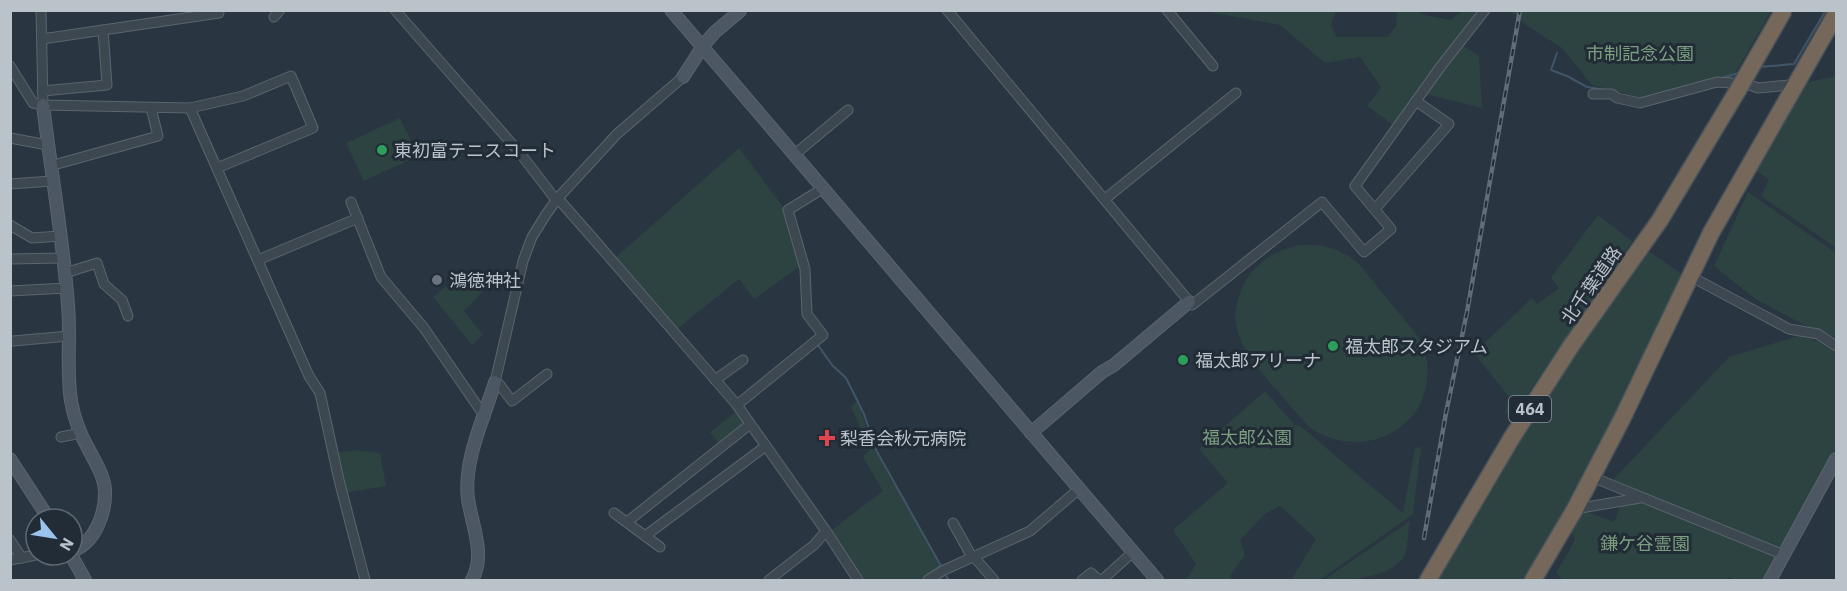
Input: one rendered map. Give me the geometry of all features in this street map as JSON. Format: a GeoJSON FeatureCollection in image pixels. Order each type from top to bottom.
{"type":"FeatureCollection","features":[{"type":"Feature","properties":{"kind":"highway","name":"北千葉道路"},"geometry":{"type":"LineString","coordinates":[[1428,580],[1511,438],[1571,346],[1660,220],[1784,10]]}},
{"type":"Feature","properties":{"kind":"highway"},"geometry":{"type":"LineString","coordinates":[[1533,580],[1592,477],[1712,233],[1836,14]]}},
{"type":"Feature","properties":{"kind":"street"},"geometry":{"type":"LineString","coordinates":[[41,10],[43,105],[65,273],[69,336],[68,376],[77,424],[103,480],[105,490],[101,518],[84,544]]}},
{"type":"Feature","properties":{"kind":"street"},"geometry":{"type":"LineString","coordinates":[[395,10],[737,405],[858,580]]}},
{"type":"Feature","properties":{"kind":"street"},"geometry":{"type":"LineString","coordinates":[[671,10],[1157,580]]}},
{"type":"Feature","properties":{"kind":"street"},"geometry":{"type":"LineString","coordinates":[[947,10],[1192,306],[1322,202],[1364,252],[1391,229],[1355,186],[1485,10]]}},
{"type":"Feature","properties":{"kind":"street"},"geometry":{"type":"LineString","coordinates":[[1167,10],[1213,66]]}},
{"type":"Feature","properties":{"kind":"street"},"geometry":{"type":"LineString","coordinates":[[472,580],[479,562],[468,497],[469,463],[495,382],[523,261],[532,237],[557,199],[617,134],[683,77],[714,32],[741,11]]}},
{"type":"Feature","properties":{"kind":"street"},"geometry":{"type":"LineString","coordinates":[[42,39],[219,13]]}},
{"type":"Feature","properties":{"kind":"street"},"geometry":{"type":"LineString","coordinates":[[42,91],[106,85],[103,30]]}},
{"type":"Feature","properties":{"kind":"street"},"geometry":{"type":"LineString","coordinates":[[10,66],[33,103],[43,105],[190,108],[243,96],[291,76],[313,128],[217,168]]}},
{"type":"Feature","properties":{"kind":"street"},"geometry":{"type":"LineString","coordinates":[[1593,94],[1612,94],[1617,98],[1640,102],[1717,82],[1748,84],[1758,88],[1789,85]]}},
{"type":"Feature","properties":{"kind":"street"},"geometry":{"type":"LineString","coordinates":[[1104,199],[1236,93]]}},
{"type":"Feature","properties":{"kind":"street"},"geometry":{"type":"LineString","coordinates":[[1375,210],[1449,124],[1416,101]]}},
{"type":"Feature","properties":{"kind":"street"},"geometry":{"type":"LineString","coordinates":[[50,166],[158,135],[151,108]]}},
{"type":"Feature","properties":{"kind":"street"},"geometry":{"type":"LineString","coordinates":[[190,108],[309,376],[320,393],[339,480],[365,580]]}},
{"type":"Feature","properties":{"kind":"street"},"geometry":{"type":"LineString","coordinates":[[794,155],[848,110]]}},
{"type":"Feature","properties":{"kind":"street"},"geometry":{"type":"LineString","coordinates":[[10,138],[48,145]]}},
{"type":"Feature","properties":{"kind":"street"},"geometry":{"type":"LineString","coordinates":[[10,184],[52,181]]}},
{"type":"Feature","properties":{"kind":"street"},"geometry":{"type":"LineString","coordinates":[[737,405],[823,335],[807,314],[805,269],[788,210],[822,189]]}},
{"type":"Feature","properties":{"kind":"street"},"geometry":{"type":"LineString","coordinates":[[351,202],[381,277],[424,328],[485,417]]}},
{"type":"Feature","properties":{"kind":"street"},"geometry":{"type":"LineString","coordinates":[[258,260],[358,218]]}},
{"type":"Feature","properties":{"kind":"street"},"geometry":{"type":"LineString","coordinates":[[10,225],[32,238],[60,236]]}},
{"type":"Feature","properties":{"kind":"street"},"geometry":{"type":"LineString","coordinates":[[10,259],[63,258]]}},
{"type":"Feature","properties":{"kind":"street"},"geometry":{"type":"LineString","coordinates":[[65,273],[98,263],[104,284],[122,300],[128,316]]}},
{"type":"Feature","properties":{"kind":"street"},"geometry":{"type":"LineString","coordinates":[[1690,276],[1789,329],[1818,334],[1836,346]]}},
{"type":"Feature","properties":{"kind":"street"},"geometry":{"type":"LineString","coordinates":[[10,291],[66,288]]}},
{"type":"Feature","properties":{"kind":"street"},"geometry":{"type":"LineString","coordinates":[[1031,433],[1189,302]]}},
{"type":"Feature","properties":{"kind":"street"},"geometry":{"type":"LineString","coordinates":[[13,341],[69,336]]}},
{"type":"Feature","properties":{"kind":"street"},"geometry":{"type":"LineString","coordinates":[[716,380],[743,360]]}},
{"type":"Feature","properties":{"kind":"street"},"geometry":{"type":"LineString","coordinates":[[495,382],[512,401],[547,374]]}},
{"type":"Feature","properties":{"kind":"street"},"geometry":{"type":"LineString","coordinates":[[627,522],[749,424]]}},
{"type":"Feature","properties":{"kind":"street"},"geometry":{"type":"LineString","coordinates":[[62,437],[81,433]]}},
{"type":"Feature","properties":{"kind":"street"},"geometry":{"type":"LineString","coordinates":[[645,536],[766,446]]}},
{"type":"Feature","properties":{"kind":"street"},"geometry":{"type":"LineString","coordinates":[[10,459],[41,507]]}},
{"type":"Feature","properties":{"kind":"street"},"geometry":{"type":"LineString","coordinates":[[1770,580],[1836,459]]}},
{"type":"Feature","properties":{"kind":"street"},"geometry":{"type":"LineString","coordinates":[[1592,477],[1784,555]]}},
{"type":"Feature","properties":{"kind":"street"},"geometry":{"type":"LineString","coordinates":[[928,580],[942,571],[1030,531],[1079,489]]}},
{"type":"Feature","properties":{"kind":"street"},"geometry":{"type":"LineString","coordinates":[[1575,509],[1641,498]]}},
{"type":"Feature","properties":{"kind":"street"},"geometry":{"type":"LineString","coordinates":[[614,513],[660,546]]}},
{"type":"Feature","properties":{"kind":"street"},"geometry":{"type":"LineString","coordinates":[[953,523],[973,557],[994,580]]}},
{"type":"Feature","properties":{"kind":"street"},"geometry":{"type":"LineString","coordinates":[[769,580],[814,545],[826,531]]}},
{"type":"Feature","properties":{"kind":"street"},"geometry":{"type":"LineString","coordinates":[[10,540],[22,558],[10,560]]}},
{"type":"Feature","properties":{"kind":"street"},"geometry":{"type":"LineString","coordinates":[[1082,580],[1091,573],[1100,580],[1133,552]]}},
{"type":"Feature","properties":{"kind":"green space"},"geometry":{"type":"Polygon","coordinates":[[[1204,11],[1336,11],[1331,25],[1337,37],[1388,37],[1396,26],[1397,11],[1416,11],[1450,20],[1463,11],[1480,11],[1457,42],[1479,56],[1482,108],[1426,94],[1395,126],[1367,106],[1381,87],[1360,57],[1325,63],[1280,25],[1204,11]]]}},
{"type":"Feature","properties":{"kind":"green space","name":"市制記念公園"},"geometry":{"type":"Polygon","coordinates":[[[1511,11],[1771,11],[1733,77],[1642,98],[1592,85],[1562,48],[1526,25],[1511,11]]]}},
{"type":"Feature","properties":{"kind":"green space"},"geometry":{"type":"Polygon","coordinates":[[[1836,76],[1836,248],[1761,196],[1769,179],[1756,171],[1806,83],[1836,76]]]}},
{"type":"Feature","properties":{"kind":"green space","name":"東初富テニスコート"},"geometry":{"type":"Polygon","coordinates":[[[400,118],[418,156],[364,181],[346,143],[400,118]]]}},
{"type":"Feature","properties":{"kind":"green space"},"geometry":{"type":"Polygon","coordinates":[[[739,148],[784,208],[800,266],[754,299],[739,279],[676,330],[615,258],[739,148]]]}},
{"type":"Feature","properties":{"kind":"green space"},"geometry":{"type":"Polygon","coordinates":[[[1748,192],[1836,253],[1836,338],[1800,323],[1754,298],[1714,266],[1748,192]]]}},
{"type":"Feature","properties":{"kind":"green space"},"geometry":{"type":"Polygon","coordinates":[[[1598,215],[1632,241],[1512,417],[1505,413],[1509,397],[1474,353],[1532,298],[1537,304],[1559,288],[1551,278],[1598,215]]]}},
{"type":"Feature","properties":{"kind":"green space","name":"福太郎スタジアム"},"geometry":{"type":"Polygon","coordinates":[[[1300,245],[1332,248],[1353,259],[1421,341],[1425,352],[1427,377],[1422,399],[1411,417],[1395,431],[1375,440],[1353,442],[1330,438],[1308,426],[1253,362],[1240,338],[1236,325],[1236,312],[1238,298],[1245,282],[1255,268],[1268,257],[1300,245]]]}},
{"type":"Feature","properties":{"kind":"green space"},"geometry":{"type":"Polygon","coordinates":[[[1650,252],[1682,274],[1684,279],[1648,358],[1528,580],[1434,580],[1549,391],[1643,254],[1650,252]]]}},
{"type":"Feature","properties":{"kind":"green space"},"geometry":{"type":"Polygon","coordinates":[[[467,270],[484,290],[464,311],[483,335],[472,345],[433,297],[467,270]]]}},
{"type":"Feature","properties":{"kind":"green space"},"geometry":{"type":"Polygon","coordinates":[[[1798,336],[1818,341],[1836,353],[1836,447],[1780,549],[1611,482],[1729,357],[1798,336]]]}},
{"type":"Feature","properties":{"kind":"green space","name":"福太郎公園"},"geometry":{"type":"Polygon","coordinates":[[[1265,391],[1295,425],[1281,438],[1298,424],[1403,513],[1415,448],[1421,447],[1413,514],[1320,580],[1291,580],[1316,539],[1280,506],[1265,514],[1240,540],[1245,555],[1230,576],[1232,580],[1186,580],[1196,564],[1173,530],[1228,483],[1199,449],[1265,391]]]}},
{"type":"Feature","properties":{"kind":"green space"},"geometry":{"type":"Polygon","coordinates":[[[858,400],[871,443],[891,480],[903,495],[941,568],[923,580],[861,580],[829,532],[883,491],[863,457],[870,449],[860,435],[862,431],[851,407],[858,400]]]}},
{"type":"Feature","properties":{"kind":"green space"},"geometry":{"type":"Polygon","coordinates":[[[737,411],[745,421],[744,426],[720,445],[710,432],[737,411]]]}},
{"type":"Feature","properties":{"kind":"green space"},"geometry":{"type":"Polygon","coordinates":[[[356,450],[380,453],[386,486],[344,493],[335,453],[356,450]]]}},
{"type":"Feature","properties":{"kind":"green space","name":"鎌ケ谷霊園"},"geometry":{"type":"Polygon","coordinates":[[[1644,502],[1778,556],[1764,580],[1735,580],[1728,577],[1727,580],[1563,580],[1556,573],[1575,540],[1572,532],[1585,511],[1614,522],[1621,505],[1644,502]]]}},
{"type":"Feature","properties":{"kind":"green space"},"geometry":{"type":"Polygon","coordinates":[[[1410,521],[1407,546],[1400,562],[1381,573],[1357,579],[1324,580],[1410,521]]]}},
{"type":"Feature","properties":{"kind":"waterway"},"geometry":{"type":"LineString","coordinates":[[1759,67],[1794,64],[1826,10]]}},
{"type":"Feature","properties":{"kind":"waterway"},"geometry":{"type":"LineString","coordinates":[[1557,53],[1551,70],[1587,87],[1607,90]]}},
{"type":"Feature","properties":{"kind":"waterway"},"geometry":{"type":"LineString","coordinates":[[1721,78],[1739,73]]}},
{"type":"Feature","properties":{"kind":"waterway"},"geometry":{"type":"LineString","coordinates":[[818,345],[832,365],[846,378],[864,414],[876,450],[941,566]]}},
{"type":"Feature","properties":{"kind":"waterway"},"geometry":{"type":"LineString","coordinates":[[946,576],[949,580]]}},
{"type":"Feature","properties":{"kind":"railway"},"geometry":{"type":"LineString","coordinates":[[1424,538],[1467,312],[1520,10]]}},
{"type":"Feature","properties":{"kind":"place","name":"東初富テニスコート"},"geometry":{"type":"Point","coordinates":[382,150]}},
{"type":"Feature","properties":{"kind":"place","name":"鴻徳神社"},"geometry":{"type":"Point","coordinates":[437,280]}},
{"type":"Feature","properties":{"kind":"place","name":"福太郎スタジアム"},"geometry":{"type":"Point","coordinates":[1333,346]}},
{"type":"Feature","properties":{"kind":"place","name":"福太郎アリーナ"},"geometry":{"type":"Point","coordinates":[1183,360]}},
{"type":"Feature","properties":{"kind":"place","name":"梨香会秋元病院"},"geometry":{"type":"Point","coordinates":[827,438]}}]}
